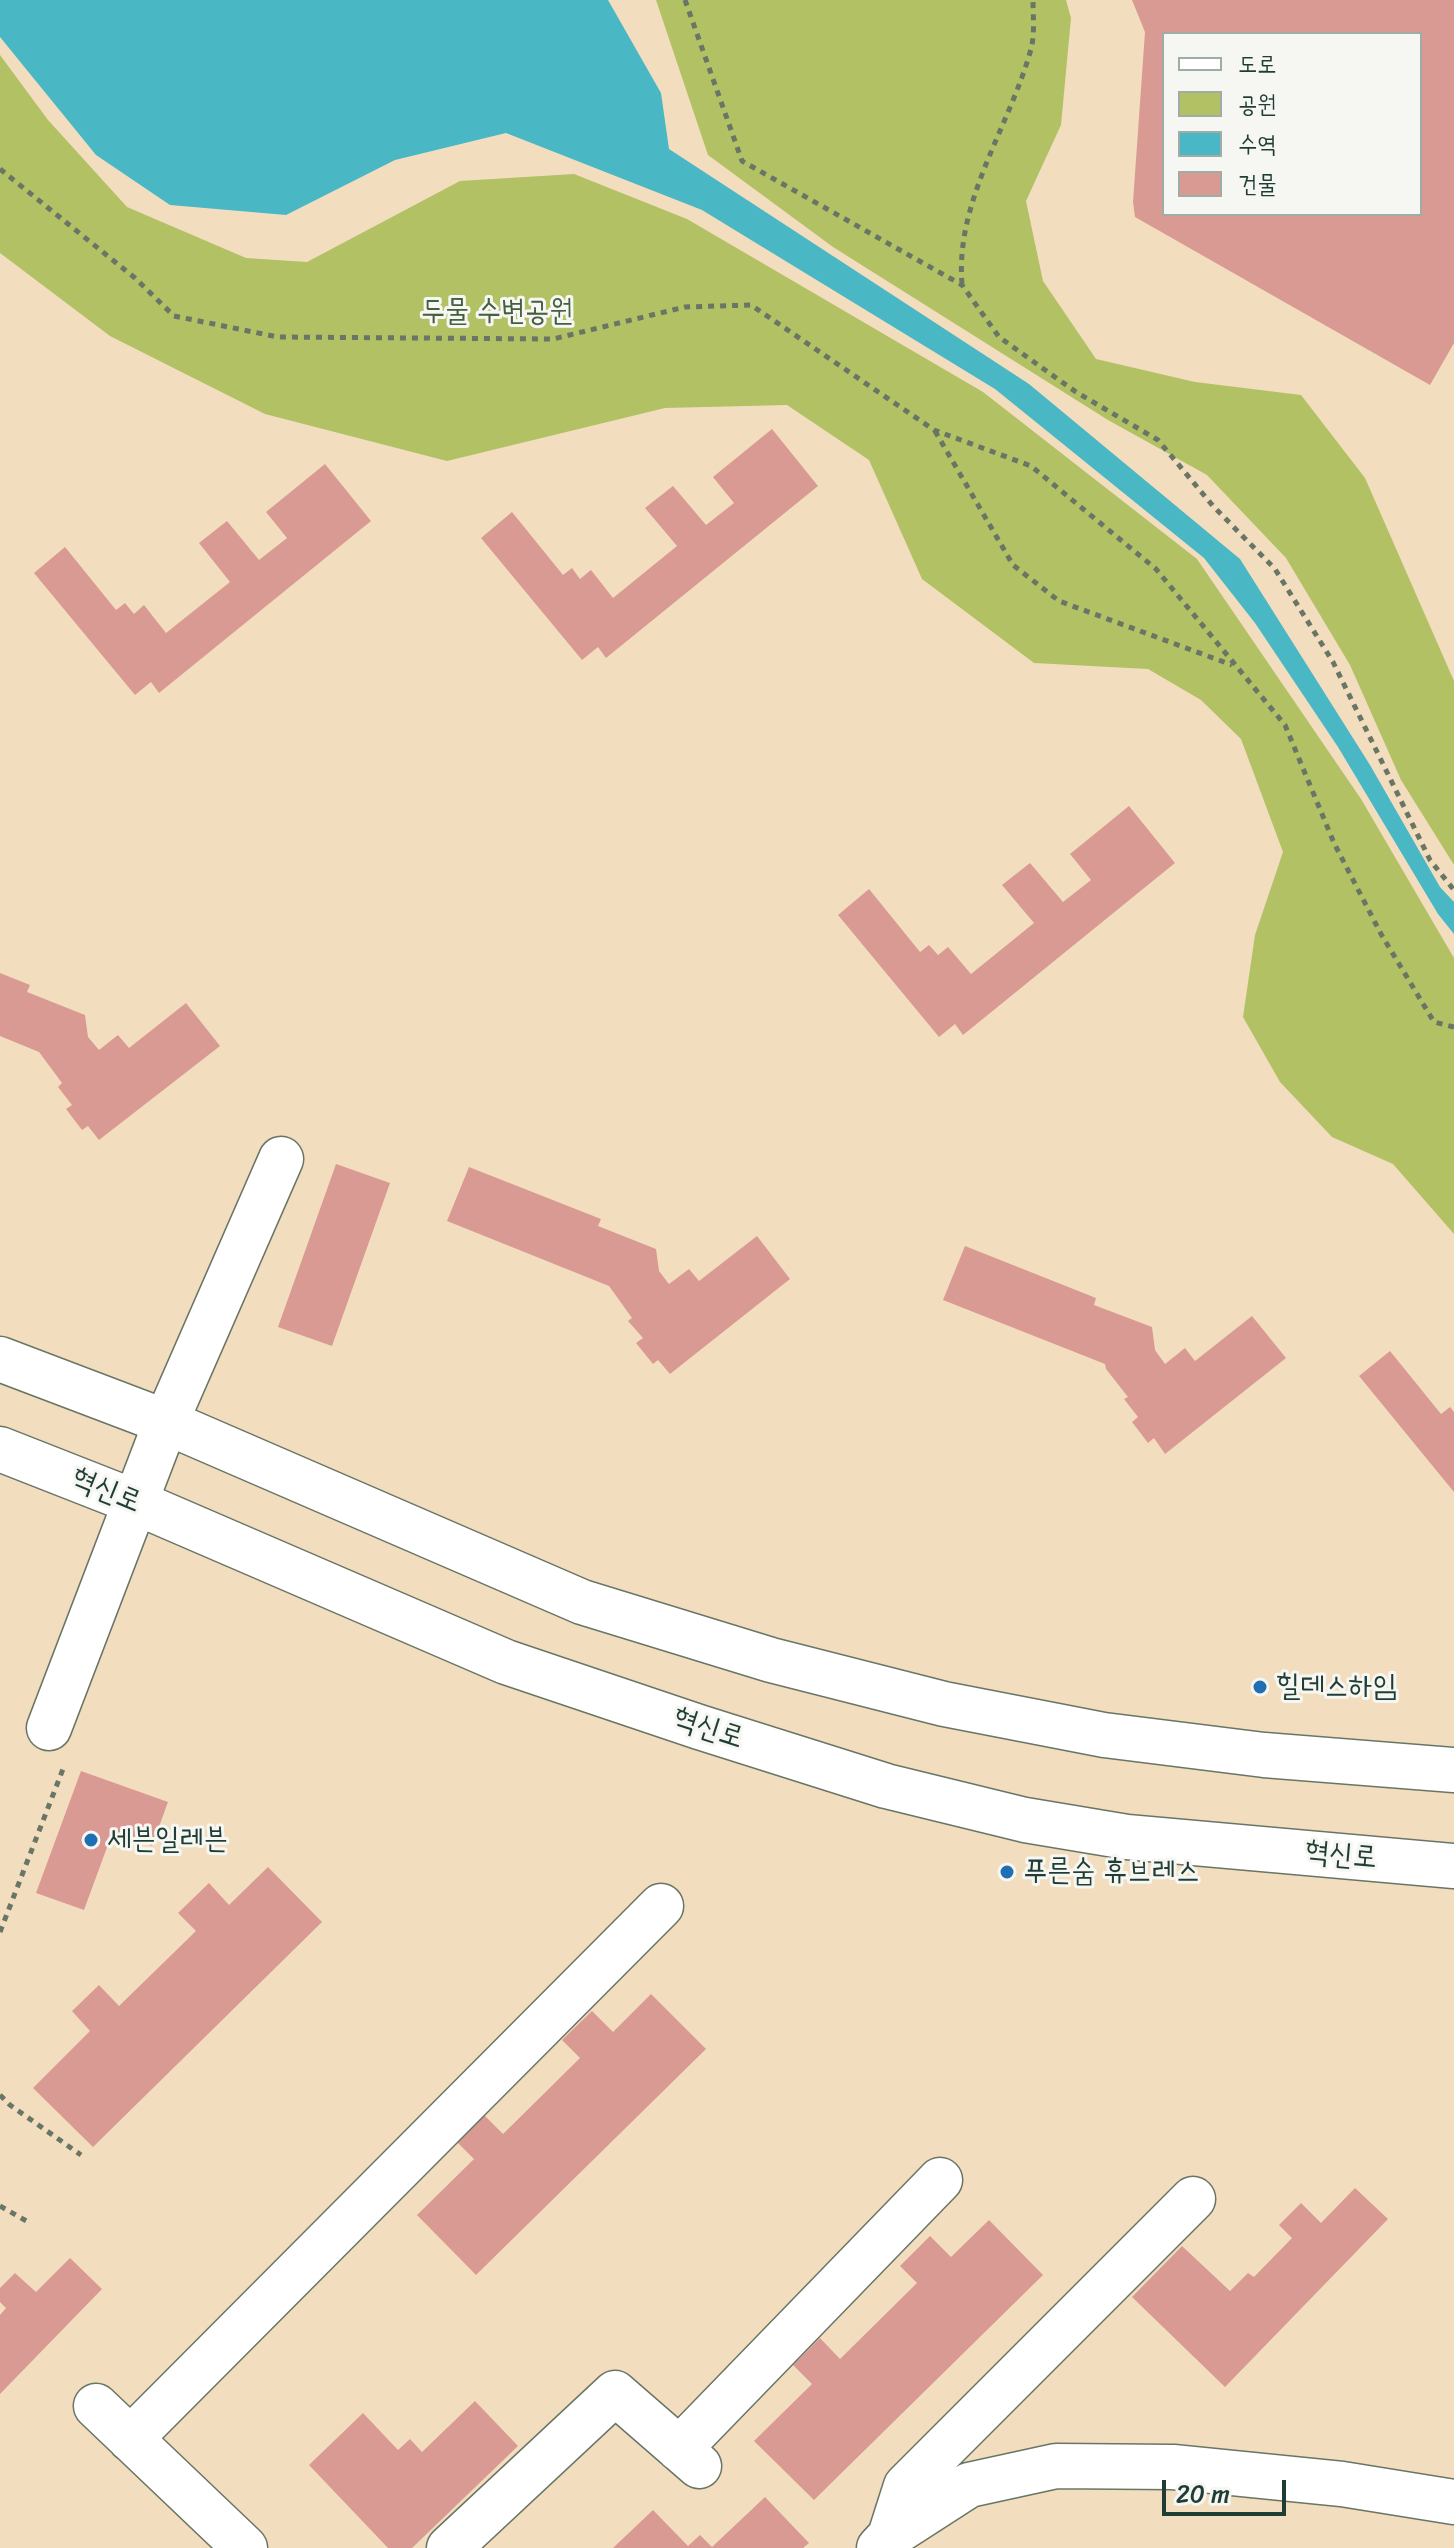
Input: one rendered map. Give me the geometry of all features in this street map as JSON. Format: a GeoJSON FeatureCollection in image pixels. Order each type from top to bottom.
{"type":"FeatureCollection","features":[{"type":"Feature","properties":{"kind":"street"},"geometry":{"type":"LineString","coordinates":[[57,1746],[135,1502],[166,1422],[281,1159]]}},
{"type":"Feature","properties":{"kind":"street"},"geometry":{"type":"LineString","coordinates":[[0,1359],[166,1422],[582,1602],[771,1660],[944,1704],[1104,1735],[1264,1755],[1454,1770]]}},
{"type":"Feature","properties":{"kind":"street","name":"혁신로"},"geometry":{"type":"LineString","coordinates":[[0,1449],[135,1502],[506,1662],[886,1786],[1025,1820],[1127,1837],[1454,1866]]}},
{"type":"Feature","properties":{"kind":"street"},"geometry":{"type":"LineString","coordinates":[[130,2439],[661,1906]]}},
{"type":"Feature","properties":{"kind":"street"},"geometry":{"type":"LineString","coordinates":[[449,2548],[615,2393],[689,2458],[940,2180]]}},
{"type":"Feature","properties":{"kind":"street"},"geometry":{"type":"LineString","coordinates":[[885,2542],[906,2486],[1193,2199]]}},
{"type":"Feature","properties":{"kind":"street"},"geometry":{"type":"LineString","coordinates":[[96,2406],[245,2548]]}},
{"type":"Feature","properties":{"kind":"street"},"geometry":{"type":"LineString","coordinates":[[885,2542],[969,2485],[1056,2466],[1173,2467],[1342,2484],[1454,2502]]}},
{"type":"Feature","properties":{"kind":"path"},"geometry":{"type":"LineString","coordinates":[[685,0],[742,161],[962,285],[999,337],[1076,392],[1158,440],[1213,506],[1275,569],[1333,662],[1430,860],[1454,890]]}},
{"type":"Feature","properties":{"kind":"path"},"geometry":{"type":"LineString","coordinates":[[962,285],[961,265],[972,205],[1032,46],[1033,0]]}},
{"type":"Feature","properties":{"kind":"path"},"geometry":{"type":"LineString","coordinates":[[0,169],[135,278],[174,316],[278,337],[553,339],[685,307],[751,305],[934,430],[1031,466],[1156,569],[1285,725],[1334,843],[1381,934],[1434,1022],[1454,1027]]}},
{"type":"Feature","properties":{"kind":"path"},"geometry":{"type":"LineString","coordinates":[[934,430],[1013,565],[1059,601],[1234,665]]}},
{"type":"Feature","properties":{"kind":"path"},"geometry":{"type":"LineString","coordinates":[[0,1932],[57,1746]]}},
{"type":"Feature","properties":{"kind":"path"},"geometry":{"type":"LineString","coordinates":[[0,2095],[81,2155]]}},
{"type":"Feature","properties":{"kind":"path"},"geometry":{"type":"LineString","coordinates":[[0,2206],[30,2223]]}},
{"type":"Feature","properties":{"kind":"green space"},"geometry":{"type":"Polygon","coordinates":[[[656,0],[1066,0],[1071,18],[1061,125],[1026,201],[1043,281],[1096,359],[1195,382],[1301,395],[1365,478],[1454,681],[1454,865],[1401,780],[1350,665],[1286,558],[1207,475],[1108,420],[833,247],[708,155],[656,0]]]}},
{"type":"Feature","properties":{"kind":"green space","name":"두물 수변공원"},"geometry":{"type":"Polygon","coordinates":[[[0,55],[48,120],[127,207],[246,258],[307,262],[460,181],[574,174],[687,219],[983,392],[1197,559],[1361,799],[1454,958],[1454,1234],[1393,1164],[1332,1137],[1280,1082],[1243,1017],[1255,935],[1283,852],[1241,739],[1201,700],[1148,669],[1034,663],[922,579],[869,460],[787,405],[665,408],[447,461],[265,414],[110,336],[0,253],[0,55]]]}},
{"type":"Feature","properties":{"kind":"water"},"geometry":{"type":"Polygon","coordinates":[[[0,0],[608,0],[661,93],[669,149],[1029,384],[1240,559],[1370,765],[1440,887],[1454,902],[1454,934],[1438,914],[1338,747],[1255,623],[1204,558],[995,389],[702,210],[506,133],[395,160],[286,215],[170,205],[96,155],[0,37],[0,0]]]}},
{"type":"Feature","properties":{"kind":"building"},"geometry":{"type":"Polygon","coordinates":[[[1132,0],[1454,0],[1454,343],[1430,385],[1135,217],[1133,202],[1145,32],[1132,0]]]}},
{"type":"Feature","properties":{"kind":"building"},"geometry":{"type":"Polygon","coordinates":[[[772,429],[818,486],[606,658],[598,647],[582,660],[481,538],[512,512],[563,575],[572,568],[580,579],[591,570],[613,598],[677,546],[645,508],[673,486],[706,525],[734,503],[713,477],[772,429]]]}},
{"type":"Feature","properties":{"kind":"building"},"geometry":{"type":"Polygon","coordinates":[[[325,464],[371,521],[159,693],[151,682],[135,695],[34,573],[65,547],[116,610],[125,603],[134,614],[144,605],[166,633],[230,582],[199,543],[227,521],[259,560],[287,538],[266,512],[325,464]]]}},
{"type":"Feature","properties":{"kind":"building"},"geometry":{"type":"Polygon","coordinates":[[[1129,806],[1175,863],[963,1035],[955,1024],[939,1037],[838,915],[869,889],[920,952],[929,945],[938,955],[948,947],[971,974],[1034,923],[1002,885],[1030,863],[1063,902],[1091,880],[1070,854],[1129,806]]]}},
{"type":"Feature","properties":{"kind":"building"},"geometry":{"type":"Polygon","coordinates":[[[0,973],[30,985],[27,992],[85,1015],[88,1037],[99,1050],[118,1035],[129,1048],[186,1003],[220,1046],[99,1140],[88,1126],[82,1130],[66,1109],[72,1105],[58,1087],[62,1083],[39,1052],[0,1036],[0,973]]]}},
{"type":"Feature","properties":{"kind":"building"},"geometry":{"type":"Polygon","coordinates":[[[336,1164],[390,1183],[332,1346],[278,1327],[336,1164]]]}},
{"type":"Feature","properties":{"kind":"building"},"geometry":{"type":"Polygon","coordinates":[[[469,1167],[601,1219],[598,1226],[656,1249],[659,1271],[669,1284],[689,1269],[699,1281],[757,1236],[790,1279],[670,1374],[658,1360],[653,1364],[636,1343],[643,1338],[628,1321],[632,1318],[609,1286],[447,1221],[469,1167]]]}},
{"type":"Feature","properties":{"kind":"building"},"geometry":{"type":"Polygon","coordinates":[[[965,1246],[1096,1298],[1094,1305],[1152,1327],[1155,1350],[1165,1364],[1185,1348],[1195,1361],[1252,1316],[1286,1358],[1165,1454],[1154,1438],[1148,1443],[1132,1422],[1138,1417],[1105,1364],[943,1300],[965,1246]]]}},
{"type":"Feature","properties":{"kind":"building"},"geometry":{"type":"Polygon","coordinates":[[[1390,1351],[1441,1414],[1450,1407],[1454,1412],[1454,1492],[1359,1376],[1390,1351]]]}},
{"type":"Feature","properties":{"kind":"building"},"geometry":{"type":"Polygon","coordinates":[[[81,1771],[168,1802],[152,1846],[113,1831],[84,1910],[36,1893],[81,1771]]]}},
{"type":"Feature","properties":{"kind":"building"},"geometry":{"type":"Polygon","coordinates":[[[268,1867],[322,1922],[93,2147],[33,2088],[90,2031],[72,2011],[99,1985],[119,2006],[196,1931],[178,1913],[209,1883],[229,1905],[268,1867]]]}},
{"type":"Feature","properties":{"kind":"building"},"geometry":{"type":"Polygon","coordinates":[[[651,1994],[706,2049],[476,2275],[417,2215],[474,2159],[455,2140],[482,2113],[503,2134],[580,2058],[562,2040],[592,2011],[613,2032],[651,1994]]]}},
{"type":"Feature","properties":{"kind":"building"},"geometry":{"type":"Polygon","coordinates":[[[1355,2188],[1388,2219],[1225,2387],[1132,2297],[1182,2246],[1230,2291],[1248,2273],[1254,2277],[1292,2238],[1279,2225],[1301,2203],[1321,2223],[1355,2188]]]}},
{"type":"Feature","properties":{"kind":"building"},"geometry":{"type":"Polygon","coordinates":[[[989,2220],[1043,2275],[814,2500],[754,2441],[812,2384],[793,2365],[820,2338],[840,2359],[917,2283],[900,2266],[930,2236],[951,2257],[989,2220]]]}},
{"type":"Feature","properties":{"kind":"building"},"geometry":{"type":"Polygon","coordinates":[[[70,2258],[102,2289],[0,2394],[0,2315],[6,2308],[0,2302],[0,2288],[15,2273],[36,2292],[70,2258]]]}},
{"type":"Feature","properties":{"kind":"building"},"geometry":{"type":"Polygon","coordinates":[[[475,2401],[518,2446],[412,2548],[388,2548],[309,2465],[363,2413],[398,2450],[410,2439],[422,2452],[475,2401]]]}},
{"type":"Feature","properties":{"kind":"building"},"geometry":{"type":"Polygon","coordinates":[[[765,2497],[809,2543],[803,2548],[613,2548],[653,2510],[688,2546],[700,2535],[712,2547],[765,2497]]]}},
{"type":"Feature","properties":{"kind":"place","name":"힐데스하임"},"geometry":{"type":"Point","coordinates":[1260,1687]}},
{"type":"Feature","properties":{"kind":"place","name":"세븐일레븐"},"geometry":{"type":"Point","coordinates":[91,1840]}},
{"type":"Feature","properties":{"kind":"place","name":"푸른숨 휴브레스"},"geometry":{"type":"Point","coordinates":[1007,1872]}}]}
